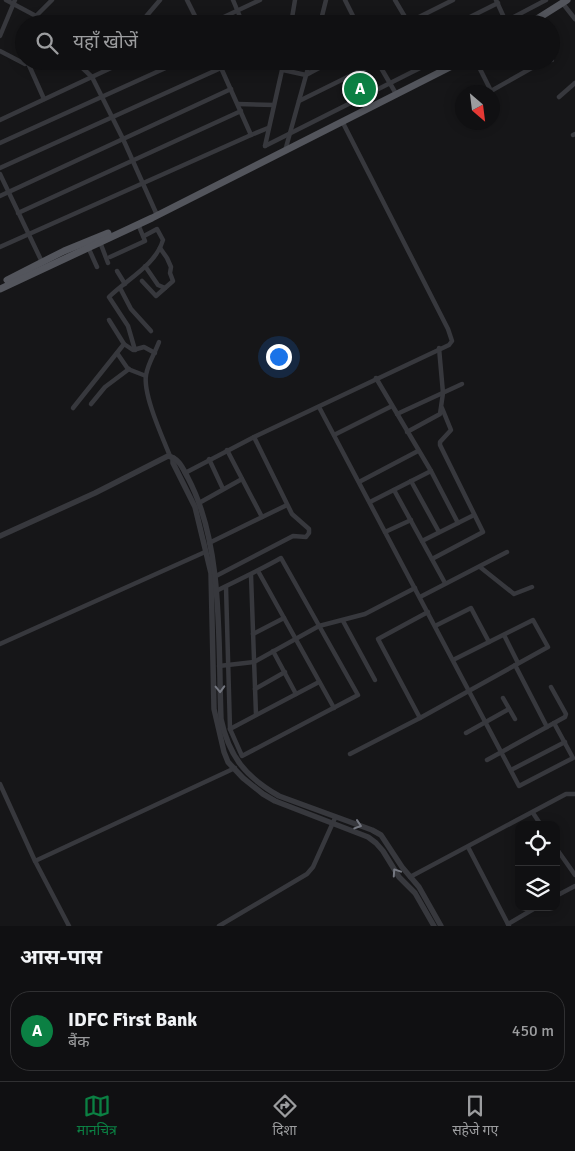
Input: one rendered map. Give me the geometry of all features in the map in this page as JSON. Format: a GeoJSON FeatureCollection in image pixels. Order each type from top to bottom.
{"type":"FeatureCollection","features":[{"type":"Feature","properties":{"kind":"main road"},"geometry":{"type":"LineString","coordinates":[[544,15],[568,1]]}},
{"type":"Feature","properties":{"kind":"main road"},"geometry":{"type":"LineString","coordinates":[[547,15],[568,1]]}},
{"type":"Feature","properties":{"kind":"main road"},"geometry":{"type":"LineString","coordinates":[[341,121],[438,70]]}},
{"type":"Feature","properties":{"kind":"main road"},"geometry":{"type":"LineString","coordinates":[[0,288],[138,224],[444,70]]}},
{"type":"Feature","properties":{"kind":"main road"},"geometry":{"type":"LineString","coordinates":[[0,284],[64,251],[156,214]]}},
{"type":"Feature","properties":{"kind":"street"},"geometry":{"type":"LineString","coordinates":[[6,0],[14,2],[34,15]]}},
{"type":"Feature","properties":{"kind":"street"},"geometry":{"type":"LineString","coordinates":[[37,15],[52,0]]}},
{"type":"Feature","properties":{"kind":"street"},"geometry":{"type":"LineString","coordinates":[[147,15],[160,0]]}},
{"type":"Feature","properties":{"kind":"street"},"geometry":{"type":"LineString","coordinates":[[187,0],[194,15]]}},
{"type":"Feature","properties":{"kind":"street"},"geometry":{"type":"LineString","coordinates":[[232,0],[239,15]]}},
{"type":"Feature","properties":{"kind":"street"},"geometry":{"type":"LineString","coordinates":[[229,15],[259,0]]}},
{"type":"Feature","properties":{"kind":"street"},"geometry":{"type":"LineString","coordinates":[[293,15],[296,0]]}},
{"type":"Feature","properties":{"kind":"street"},"geometry":{"type":"LineString","coordinates":[[322,15],[326,0]]}},
{"type":"Feature","properties":{"kind":"street"},"geometry":{"type":"LineString","coordinates":[[345,0],[352,15]]}},
{"type":"Feature","properties":{"kind":"street"},"geometry":{"type":"LineString","coordinates":[[395,0],[402,15]]}},
{"type":"Feature","properties":{"kind":"street"},"geometry":{"type":"LineString","coordinates":[[420,15],[441,3],[453,0]]}},
{"type":"Feature","properties":{"kind":"street"},"geometry":{"type":"LineString","coordinates":[[521,15],[546,0],[553,10]]}},
{"type":"Feature","properties":{"kind":"street"},"geometry":{"type":"LineString","coordinates":[[568,1],[575,19]]}},
{"type":"Feature","properties":{"kind":"street"},"geometry":{"type":"LineString","coordinates":[[0,36],[14,2]]}},
{"type":"Feature","properties":{"kind":"street"},"geometry":{"type":"LineString","coordinates":[[473,15],[497,2],[503,15]]}},
{"type":"Feature","properties":{"kind":"street"},"geometry":{"type":"LineString","coordinates":[[0,52],[15,59]]}},
{"type":"Feature","properties":{"kind":"street"},"geometry":{"type":"LineString","coordinates":[[33,70],[44,99]]}},
{"type":"Feature","properties":{"kind":"street"},"geometry":{"type":"LineString","coordinates":[[85,70],[92,77],[123,139],[156,214]]}},
{"type":"Feature","properties":{"kind":"street"},"geometry":{"type":"LineString","coordinates":[[0,119],[107,70]]}},
{"type":"Feature","properties":{"kind":"street"},"geometry":{"type":"LineString","coordinates":[[0,143],[161,70]]}},
{"type":"Feature","properties":{"kind":"street"},"geometry":{"type":"LineString","coordinates":[[0,168],[217,70]]}},
{"type":"Feature","properties":{"kind":"street"},"geometry":{"type":"LineString","coordinates":[[222,70],[251,135]]}},
{"type":"Feature","properties":{"kind":"street"},"geometry":{"type":"LineString","coordinates":[[315,70],[306,75],[283,70],[265,146],[416,70]]}},
{"type":"Feature","properties":{"kind":"street"},"geometry":{"type":"LineString","coordinates":[[285,149],[307,70]]}},
{"type":"Feature","properties":{"kind":"street"},"geometry":{"type":"LineString","coordinates":[[299,101],[362,70]]}},
{"type":"Feature","properties":{"kind":"street"},"geometry":{"type":"LineString","coordinates":[[383,70],[395,92]]}},
{"type":"Feature","properties":{"kind":"street"},"geometry":{"type":"LineString","coordinates":[[480,70],[491,91],[528,70]]}},
{"type":"Feature","properties":{"kind":"street"},"geometry":{"type":"LineString","coordinates":[[559,97],[575,84]]}},
{"type":"Feature","properties":{"kind":"street"},"geometry":{"type":"LineString","coordinates":[[0,196],[231,89]]}},
{"type":"Feature","properties":{"kind":"street"},"geometry":{"type":"LineString","coordinates":[[238,104],[274,105]]}},
{"type":"Feature","properties":{"kind":"street"},"geometry":{"type":"LineString","coordinates":[[18,213],[241,111]]}},
{"type":"Feature","properties":{"kind":"street"},"geometry":{"type":"LineString","coordinates":[[184,473],[208,459],[439,348],[449,345],[452,338],[397,227],[375,189],[341,121]]}},
{"type":"Feature","properties":{"kind":"street"},"geometry":{"type":"LineString","coordinates":[[0,247],[268,128]]}},
{"type":"Feature","properties":{"kind":"street"},"geometry":{"type":"LineString","coordinates":[[0,174],[42,262]]}},
{"type":"Feature","properties":{"kind":"street"},"geometry":{"type":"LineString","coordinates":[[100,242],[109,260],[145,241],[138,224]]}},
{"type":"Feature","properties":{"kind":"street"},"geometry":{"type":"LineString","coordinates":[[134,350],[128,326],[109,297],[145,266],[160,248],[163,240],[157,229],[144,236]]}},
{"type":"Feature","properties":{"kind":"street"},"geometry":{"type":"LineString","coordinates":[[88,247],[97,267]]}},
{"type":"Feature","properties":{"kind":"street"},"geometry":{"type":"LineString","coordinates":[[142,281],[155,296],[174,280],[170,273],[172,268],[160,248]]}},
{"type":"Feature","properties":{"kind":"street"},"geometry":{"type":"LineString","coordinates":[[145,266],[158,285],[165,288]]}},
{"type":"Feature","properties":{"kind":"street"},"geometry":{"type":"LineString","coordinates":[[117,271],[125,284]]}},
{"type":"Feature","properties":{"kind":"street"},"geometry":{"type":"LineString","coordinates":[[120,288],[131,308],[151,331]]}},
{"type":"Feature","properties":{"kind":"street"},"geometry":{"type":"LineString","coordinates":[[109,320],[124,344],[134,350],[144,347],[155,352]]}},
{"type":"Feature","properties":{"kind":"street"},"geometry":{"type":"LineString","coordinates":[[159,342],[146,376],[147,391],[173,463],[195,506],[211,579],[214,709],[228,762],[263,794],[275,801],[372,830],[381,835],[419,887],[441,926]]}},
{"type":"Feature","properties":{"kind":"street"},"geometry":{"type":"LineString","coordinates":[[73,408],[124,344]]}},
{"type":"Feature","properties":{"kind":"street"},"geometry":{"type":"LineString","coordinates":[[407,432],[440,414],[443,393],[439,348]]}},
{"type":"Feature","properties":{"kind":"street"},"geometry":{"type":"LineString","coordinates":[[117,354],[129,369],[146,376]]}},
{"type":"Feature","properties":{"kind":"street"},"geometry":{"type":"LineString","coordinates":[[91,404],[105,387],[129,369]]}},
{"type":"Feature","properties":{"kind":"street"},"geometry":{"type":"LineString","coordinates":[[376,378],[458,523]]}},
{"type":"Feature","properties":{"kind":"street"},"geometry":{"type":"LineString","coordinates":[[397,414],[462,384]]}},
{"type":"Feature","properties":{"kind":"street"},"geometry":{"type":"LineString","coordinates":[[319,406],[519,786],[573,758],[554,723]]}},
{"type":"Feature","properties":{"kind":"street"},"geometry":{"type":"LineString","coordinates":[[334,435],[392,406]]}},
{"type":"Feature","properties":{"kind":"street"},"geometry":{"type":"LineString","coordinates":[[432,560],[483,532],[440,443],[450,430],[442,408]]}},
{"type":"Feature","properties":{"kind":"street"},"geometry":{"type":"LineString","coordinates":[[216,576],[293,536],[308,535],[309,529],[292,514],[287,505],[254,437]]}},
{"type":"Feature","properties":{"kind":"street"},"geometry":{"type":"LineString","coordinates":[[227,450],[262,517]]}},
{"type":"Feature","properties":{"kind":"street"},"geometry":{"type":"LineString","coordinates":[[359,482],[418,451]]}},
{"type":"Feature","properties":{"kind":"street"},"geometry":{"type":"LineString","coordinates":[[0,534],[171,457],[178,460],[199,503],[216,576],[221,720],[222,728],[235,759],[247,773],[279,796],[368,836],[376,843],[399,877],[415,893],[434,926]]}},
{"type":"Feature","properties":{"kind":"street"},"geometry":{"type":"LineString","coordinates":[[208,459],[223,489]]}},
{"type":"Feature","properties":{"kind":"street"},"geometry":{"type":"LineString","coordinates":[[370,502],[430,471]]}},
{"type":"Feature","properties":{"kind":"street"},"geometry":{"type":"LineString","coordinates":[[199,503],[242,479]]}},
{"type":"Feature","properties":{"kind":"street"},"geometry":{"type":"LineString","coordinates":[[411,481],[439,532]]}},
{"type":"Feature","properties":{"kind":"street"},"geometry":{"type":"LineString","coordinates":[[394,490],[445,584]]}},
{"type":"Feature","properties":{"kind":"street"},"geometry":{"type":"LineString","coordinates":[[209,543],[287,505]]}},
{"type":"Feature","properties":{"kind":"street"},"geometry":{"type":"LineString","coordinates":[[422,541],[474,515]]}},
{"type":"Feature","properties":{"kind":"street"},"geometry":{"type":"LineString","coordinates":[[385,532],[411,520]]}},
{"type":"Feature","properties":{"kind":"street"},"geometry":{"type":"LineString","coordinates":[[0,644],[205,552]]}},
{"type":"Feature","properties":{"kind":"street"},"geometry":{"type":"LineString","coordinates":[[420,597],[508,552]]}},
{"type":"Feature","properties":{"kind":"street"},"geometry":{"type":"LineString","coordinates":[[216,591],[226,586],[258,572],[281,558],[358,695],[242,756],[230,729],[226,586]]}},
{"type":"Feature","properties":{"kind":"street"},"geometry":{"type":"LineString","coordinates":[[480,566],[514,594],[532,587]]}},
{"type":"Feature","properties":{"kind":"street"},"geometry":{"type":"LineString","coordinates":[[258,572],[334,708]]}},
{"type":"Feature","properties":{"kind":"street"},"geometry":{"type":"LineString","coordinates":[[251,575],[256,715]]}},
{"type":"Feature","properties":{"kind":"street"},"geometry":{"type":"LineString","coordinates":[[219,666],[254,662],[319,626],[365,614],[415,588]]}},
{"type":"Feature","properties":{"kind":"street"},"geometry":{"type":"LineString","coordinates":[[435,626],[472,608],[489,642]]}},
{"type":"Feature","properties":{"kind":"street"},"geometry":{"type":"LineString","coordinates":[[420,718],[378,639],[428,612]]}},
{"type":"Feature","properties":{"kind":"street"},"geometry":{"type":"LineString","coordinates":[[253,634],[284,618]]}},
{"type":"Feature","properties":{"kind":"street"},"geometry":{"type":"LineString","coordinates":[[350,754],[420,718],[548,647],[534,620],[453,660]]}},
{"type":"Feature","properties":{"kind":"street"},"geometry":{"type":"LineString","coordinates":[[342,621],[375,680]]}},
{"type":"Feature","properties":{"kind":"street"},"geometry":{"type":"LineString","coordinates":[[504,635],[547,727]]}},
{"type":"Feature","properties":{"kind":"street"},"geometry":{"type":"LineString","coordinates":[[273,651],[296,694]]}},
{"type":"Feature","properties":{"kind":"street"},"geometry":{"type":"LineString","coordinates":[[255,689],[285,672]]}},
{"type":"Feature","properties":{"kind":"street"},"geometry":{"type":"LineString","coordinates":[[230,729],[320,682]]}},
{"type":"Feature","properties":{"kind":"street"},"geometry":{"type":"LineString","coordinates":[[487,760],[566,718],[566,714],[551,687]]}},
{"type":"Feature","properties":{"kind":"street"},"geometry":{"type":"LineString","coordinates":[[503,698],[515,719]]}},
{"type":"Feature","properties":{"kind":"street"},"geometry":{"type":"LineString","coordinates":[[466,733],[509,709]]}},
{"type":"Feature","properties":{"kind":"street"},"geometry":{"type":"LineString","coordinates":[[511,770],[565,742]]}},
{"type":"Feature","properties":{"kind":"street"},"geometry":{"type":"LineString","coordinates":[[35,861],[241,765]]}},
{"type":"Feature","properties":{"kind":"street"},"geometry":{"type":"LineString","coordinates":[[0,784],[35,861],[69,926]]}},
{"type":"Feature","properties":{"kind":"street"},"geometry":{"type":"LineString","coordinates":[[410,877],[566,794],[575,794]]}},
{"type":"Feature","properties":{"kind":"street"},"geometry":{"type":"LineString","coordinates":[[532,813],[537,821]]}},
{"type":"Feature","properties":{"kind":"street"},"geometry":{"type":"LineString","coordinates":[[219,926],[307,874],[313,867],[334,820]]}},
{"type":"Feature","properties":{"kind":"street"},"geometry":{"type":"LineString","coordinates":[[468,847],[508,925],[531,911]]}},
{"type":"Feature","properties":{"kind":"street"},"geometry":{"type":"LineString","coordinates":[[560,854],[575,875]]}},
{"type":"Feature","properties":{"kind":"street"},"geometry":{"type":"LineString","coordinates":[[560,894],[575,886]]}},
{"type":"Feature","properties":{"kind":"place","name":"IDFC First Bank"},"geometry":{"type":"Point","coordinates":[360,89]}}]}
